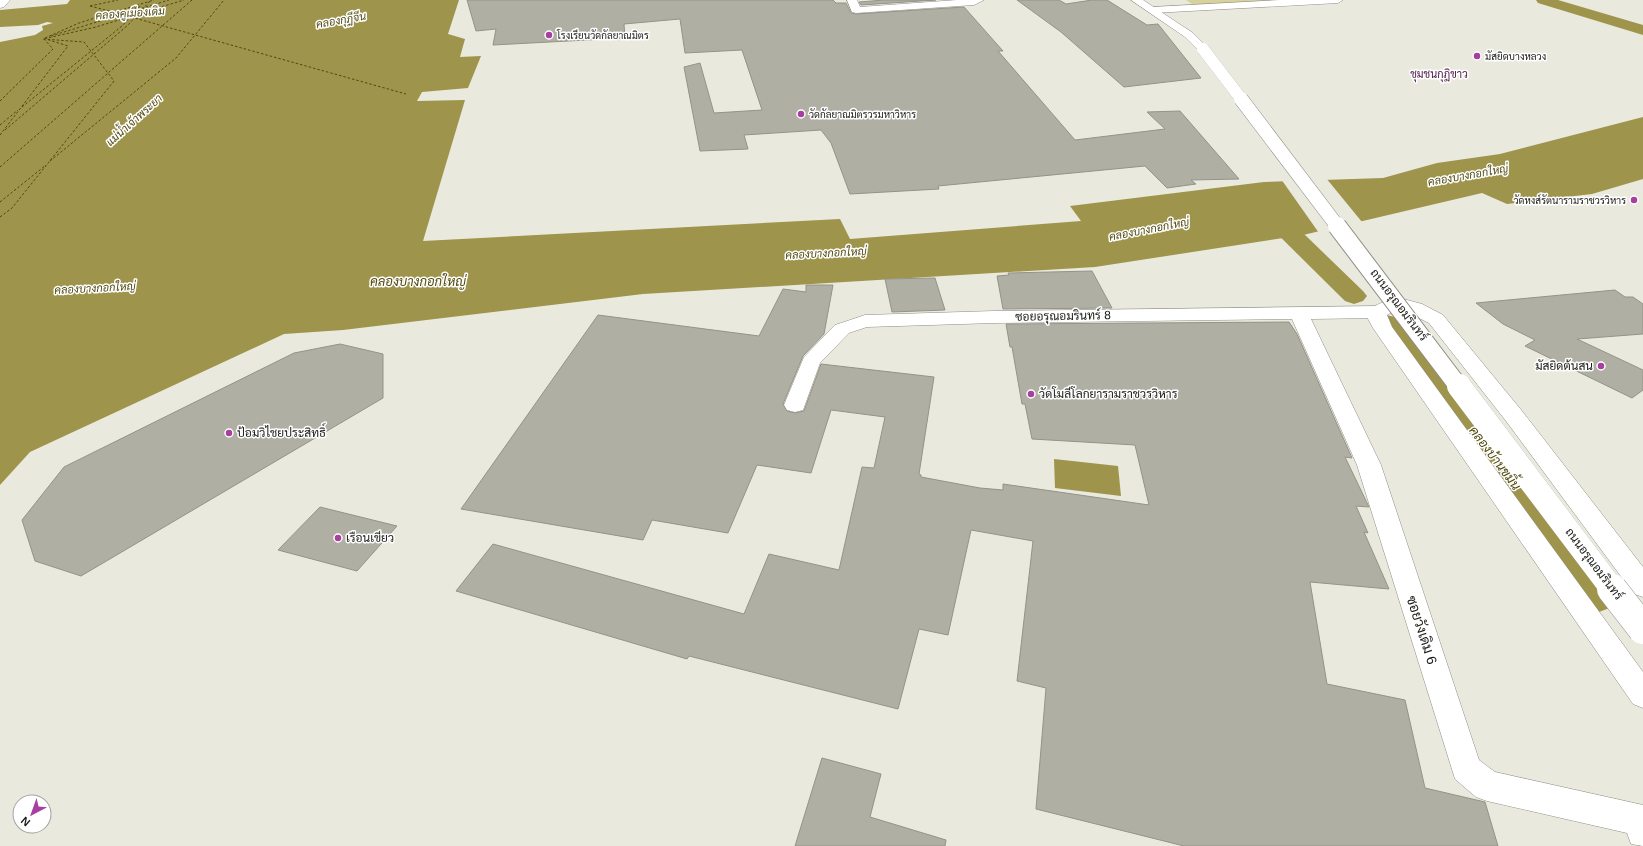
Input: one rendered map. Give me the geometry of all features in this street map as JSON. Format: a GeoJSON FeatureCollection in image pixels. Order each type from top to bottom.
{"type":"FeatureCollection","features":[{"type":"Feature","properties":{"kind":"main road"},"geometry":{"type":"LineString","coordinates":[[0,5],[6,0]]}},
{"type":"Feature","properties":{"kind":"main road"},"geometry":{"type":"LineString","coordinates":[[854,5],[974,2],[979,0]]}},
{"type":"Feature","properties":{"kind":"main road","name":"ถนนอรุณอมรินทร์"},"geometry":{"type":"LineString","coordinates":[[1136,0],[1189,35],[1202,49],[1291,163],[1643,629]]}},
{"type":"Feature","properties":{"kind":"main road"},"geometry":{"type":"LineString","coordinates":[[1153,10],[1338,0]]}},
{"type":"Feature","properties":{"kind":"main road"},"geometry":{"type":"LineString","coordinates":[[1643,588],[1514,416],[1436,319],[1425,311],[1396,305],[1383,308],[1378,312],[1377,317],[1383,328],[1643,695]]}},
{"type":"Feature","properties":{"kind":"main road","name":"ซอยอรุณอมรินทร์ 8"},"geometry":{"type":"LineString","coordinates":[[795,406],[811,361],[842,329],[865,321],[994,317],[1378,312]]}},
{"type":"Feature","properties":{"kind":"main road","name":"ซอยวังเดิม 6"},"geometry":{"type":"LineString","coordinates":[[1299,313],[1369,464],[1466,769],[1486,786],[1638,819],[1643,832]]}},
{"type":"Feature","properties":{"kind":"shaded area"},"geometry":{"type":"Polygon","coordinates":[[[1186,0],[1280,0],[1195,6],[1186,0]]]}},
{"type":"Feature","properties":{"kind":"water"},"geometry":{"type":"Polygon","coordinates":[[[70,0],[459,0],[448,34],[465,39],[460,57],[481,56],[468,88],[422,92],[417,101],[465,100],[423,241],[840,219],[850,239],[1081,221],[1070,206],[1264,182],[1383,178],[1437,163],[1500,154],[1643,117],[1643,179],[1592,194],[1507,204],[1482,193],[1303,235],[1095,267],[643,294],[343,330],[284,334],[30,452],[0,485],[0,10],[67,4],[70,0]]]}},
{"type":"Feature","properties":{"kind":"water"},"geometry":{"type":"Polygon","coordinates":[[[1054,459],[1118,466],[1121,496],[1055,488],[1054,459]]]}},
{"type":"Feature","properties":{"kind":"pier"},"geometry":{"type":"Polygon","coordinates":[[[47,22],[53,23],[42,26],[43,30],[35,35],[0,42],[0,27],[38,25],[47,22]]]}},
{"type":"Feature","properties":{"kind":"pier"},"geometry":{"type":"Polygon","coordinates":[[[1326,178],[1362,222],[1319,233],[1281,179],[1326,178]]]}},
{"type":"Feature","properties":{"kind":"building"},"geometry":{"type":"Polygon","coordinates":[[[467,0],[833,0],[836,3],[846,3],[851,13],[856,14],[964,7],[1003,51],[998,51],[1075,140],[1165,129],[1147,112],[1180,111],[1239,179],[1191,180],[1196,184],[1167,188],[1145,166],[938,186],[939,189],[850,194],[831,143],[821,130],[744,135],[748,149],[700,151],[684,67],[700,63],[714,113],[762,110],[742,50],[685,53],[680,19],[624,24],[625,38],[493,45],[496,29],[476,31],[467,0]]]}},
{"type":"Feature","properties":{"kind":"building"},"geometry":{"type":"Polygon","coordinates":[[[884,0],[936,0],[861,5],[859,2],[884,0]]]}},
{"type":"Feature","properties":{"kind":"building"},"geometry":{"type":"Polygon","coordinates":[[[1017,0],[1059,0],[1066,4],[1092,0],[1107,0],[1147,25],[1158,24],[1201,78],[1124,87],[1061,32],[1017,0]]]}},
{"type":"Feature","properties":{"kind":"building"},"geometry":{"type":"Polygon","coordinates":[[[1092,271],[1112,308],[1003,309],[997,276],[1009,275],[1008,273],[1092,271]]]}},
{"type":"Feature","properties":{"kind":"building"},"geometry":{"type":"Polygon","coordinates":[[[935,278],[945,310],[892,312],[885,279],[935,278]]]}},
{"type":"Feature","properties":{"kind":"building"},"geometry":{"type":"Polygon","coordinates":[[[806,285],[833,285],[824,334],[803,356],[783,404],[787,411],[795,413],[804,411],[821,364],[934,377],[919,474],[921,477],[980,488],[1003,490],[1003,484],[1149,505],[1135,445],[1032,439],[1025,404],[1022,404],[1012,347],[1010,347],[1006,324],[1289,322],[1297,334],[1352,458],[1345,457],[1369,507],[1356,506],[1368,533],[1364,532],[1389,589],[1310,582],[1327,684],[1405,700],[1425,788],[1485,802],[1498,846],[1184,846],[1036,809],[1046,688],[1017,681],[1033,541],[971,530],[948,635],[919,629],[898,709],[689,656],[687,659],[456,591],[493,544],[744,614],[769,554],[839,570],[862,467],[874,468],[885,417],[831,410],[811,473],[757,465],[728,533],[652,520],[643,540],[461,509],[598,315],[759,336],[783,289],[806,292],[806,285]]]}},
{"type":"Feature","properties":{"kind":"building"},"geometry":{"type":"Polygon","coordinates":[[[1615,290],[1625,297],[1633,297],[1643,304],[1643,334],[1577,339],[1643,370],[1643,390],[1632,398],[1525,346],[1535,340],[1503,324],[1476,303],[1615,290]]]}},
{"type":"Feature","properties":{"kind":"building","name":"ป้อมวิไชยประสิทธิ์"},"geometry":{"type":"Polygon","coordinates":[[[340,344],[383,354],[383,398],[81,576],[35,561],[22,520],[64,467],[294,353],[340,344]]]}},
{"type":"Feature","properties":{"kind":"building","name":"เรือนเขียว"},"geometry":{"type":"Polygon","coordinates":[[[320,507],[397,526],[357,571],[278,550],[320,507]]]}},
{"type":"Feature","properties":{"kind":"building"},"geometry":{"type":"Polygon","coordinates":[[[822,758],[881,774],[870,817],[946,840],[945,846],[795,846],[822,758]]]}},
{"type":"Feature","properties":{"kind":"waterway"},"geometry":{"type":"LineString","coordinates":[[1543,0],[1643,30]]}},
{"type":"Feature","properties":{"kind":"waterway","name":"คลองบ้านขมิ้น"},"geometry":{"type":"LineString","coordinates":[[1264,208],[1354,296]]}},
{"type":"Feature","properties":{"kind":"waterway","name":"คลองบ้านขมิ้น"},"geometry":{"type":"LineString","coordinates":[[1386,323],[1406,340],[1599,597]]}},
{"type":"Feature","properties":{"kind":"ferry route"},"geometry":{"type":"LineString","coordinates":[[118,0],[90,6],[122,14]]}},
{"type":"Feature","properties":{"kind":"ferry route"},"geometry":{"type":"LineString","coordinates":[[150,1],[154,0]]}},
{"type":"Feature","properties":{"kind":"ferry route"},"geometry":{"type":"LineString","coordinates":[[144,8],[169,0]]}},
{"type":"Feature","properties":{"kind":"ferry route"},"geometry":{"type":"LineString","coordinates":[[131,16],[184,0]]}},
{"type":"Feature","properties":{"kind":"ferry route"},"geometry":{"type":"LineString","coordinates":[[162,26],[192,0]]}},
{"type":"Feature","properties":{"kind":"ferry route"},"geometry":{"type":"LineString","coordinates":[[195,35],[224,0]]}},
{"type":"Feature","properties":{"kind":"ferry route"},"geometry":{"type":"LineString","coordinates":[[115,12],[150,1]]}},
{"type":"Feature","properties":{"kind":"ferry route"},"geometry":{"type":"LineString","coordinates":[[144,8],[150,1]]}},
{"type":"Feature","properties":{"kind":"ferry route"},"geometry":{"type":"LineString","coordinates":[[137,10],[141,5]]}},
{"type":"Feature","properties":{"kind":"ferry route"},"geometry":{"type":"LineString","coordinates":[[137,10],[144,8]]}},
{"type":"Feature","properties":{"kind":"ferry route"},"geometry":{"type":"LineString","coordinates":[[139,13],[144,8]]}},
{"type":"Feature","properties":{"kind":"ferry route"},"geometry":{"type":"LineString","coordinates":[[122,14],[137,10]]}},
{"type":"Feature","properties":{"kind":"ferry route"},"geometry":{"type":"LineString","coordinates":[[131,16],[137,10]]}},
{"type":"Feature","properties":{"kind":"ferry route"},"geometry":{"type":"LineString","coordinates":[[45,38],[79,23],[111,13]]}},
{"type":"Feature","properties":{"kind":"ferry route"},"geometry":{"type":"LineString","coordinates":[[51,36],[122,14]]}},
{"type":"Feature","properties":{"kind":"ferry route"},"geometry":{"type":"LineString","coordinates":[[122,14],[128,16]]}},
{"type":"Feature","properties":{"kind":"ferry route"},"geometry":{"type":"LineString","coordinates":[[44,39],[96,27],[131,16]]}},
{"type":"Feature","properties":{"kind":"ferry route"},"geometry":{"type":"LineString","coordinates":[[91,51],[122,26],[131,16]]}},
{"type":"Feature","properties":{"kind":"ferry route"},"geometry":{"type":"LineString","coordinates":[[94,54],[134,18]]}},
{"type":"Feature","properties":{"kind":"ferry route"},"geometry":{"type":"LineString","coordinates":[[134,18],[162,26]]}},
{"type":"Feature","properties":{"kind":"ferry route"},"geometry":{"type":"LineString","coordinates":[[108,73],[162,26]]}},
{"type":"Feature","properties":{"kind":"ferry route"},"geometry":{"type":"LineString","coordinates":[[162,26],[195,35]]}},
{"type":"Feature","properties":{"kind":"ferry route"},"geometry":{"type":"LineString","coordinates":[[50,161],[176,58],[195,35]]}},
{"type":"Feature","properties":{"kind":"ferry route"},"geometry":{"type":"LineString","coordinates":[[195,35],[406,94]]}},
{"type":"Feature","properties":{"kind":"ferry route"},"geometry":{"type":"LineString","coordinates":[[0,101],[53,49],[44,39]]}},
{"type":"Feature","properties":{"kind":"ferry route"},"geometry":{"type":"LineString","coordinates":[[0,135],[68,46],[47,39]]}},
{"type":"Feature","properties":{"kind":"ferry route"},"geometry":{"type":"LineString","coordinates":[[47,39],[84,42],[91,51]]}},
{"type":"Feature","properties":{"kind":"ferry route"},"geometry":{"type":"LineString","coordinates":[[22,107],[91,51]]}},
{"type":"Feature","properties":{"kind":"ferry route"},"geometry":{"type":"LineString","coordinates":[[91,51],[94,54]]}},
{"type":"Feature","properties":{"kind":"ferry route"},"geometry":{"type":"LineString","coordinates":[[5,130],[94,54]]}},
{"type":"Feature","properties":{"kind":"ferry route"},"geometry":{"type":"LineString","coordinates":[[94,54],[108,73]]}},
{"type":"Feature","properties":{"kind":"ferry route"},"geometry":{"type":"LineString","coordinates":[[0,167],[108,73]]}},
{"type":"Feature","properties":{"kind":"ferry route"},"geometry":{"type":"LineString","coordinates":[[0,217],[12,208],[114,81],[108,73]]}},
{"type":"Feature","properties":{"kind":"ferry route"},"geometry":{"type":"LineString","coordinates":[[0,125],[18,110]]}},
{"type":"Feature","properties":{"kind":"ferry route"},"geometry":{"type":"LineString","coordinates":[[0,202],[46,165]]}},
{"type":"Feature","properties":{"kind":"place","name":"โรงเรียนวัดกัลยาณมิตร"},"geometry":{"type":"Point","coordinates":[549,35]}},
{"type":"Feature","properties":{"kind":"place","name":"มัสยิดบางหลวง"},"geometry":{"type":"Point","coordinates":[1477,56]}},
{"type":"Feature","properties":{"kind":"place","name":"วัดกัลยาณมิตรวรมหาวิหาร"},"geometry":{"type":"Point","coordinates":[801,114]}},
{"type":"Feature","properties":{"kind":"place","name":"วัดหงส์รัตนารามราชวรวิหาร"},"geometry":{"type":"Point","coordinates":[1634,200]}},
{"type":"Feature","properties":{"kind":"place","name":"มัสยิดต้นสน"},"geometry":{"type":"Point","coordinates":[1601,366]}},
{"type":"Feature","properties":{"kind":"place","name":"วัดโมลีโลกยารามราชวรวิหาร"},"geometry":{"type":"Point","coordinates":[1031,394]}},
{"type":"Feature","properties":{"kind":"place","name":"ป้อมวิไชยประสิทธิ์"},"geometry":{"type":"Point","coordinates":[229,433]}},
{"type":"Feature","properties":{"kind":"place","name":"เรือนเขียว"},"geometry":{"type":"Point","coordinates":[338,538]}},
{"type":"Feature","properties":{"kind":"district","name":"ชุมชนกุฎิขาว"},"geometry":{"type":"Point","coordinates":[1439,74]}},
{"type":"Feature","properties":{"kind":"water label","name":"คลองคูเมืองเดิม"},"geometry":{"type":"Point","coordinates":[130,13]}},
{"type":"Feature","properties":{"kind":"water label","name":"คลองกุฎีจีน"},"geometry":{"type":"Point","coordinates":[341,20]}},
{"type":"Feature","properties":{"kind":"water label","name":"แม่น้ำเจ้าพระยา"},"geometry":{"type":"Point","coordinates":[134,120]}},
{"type":"Feature","properties":{"kind":"water label","name":"คลองบางกอกใหญ่"},"geometry":{"type":"Point","coordinates":[1468,175]}},
{"type":"Feature","properties":{"kind":"water label","name":"คลองบางกอกใหญ่"},"geometry":{"type":"Point","coordinates":[1149,229]}},
{"type":"Feature","properties":{"kind":"water label","name":"คลองบางกอกใหญ่"},"geometry":{"type":"Point","coordinates":[826,253]}},
{"type":"Feature","properties":{"kind":"water label","name":"คลองบางกอกใหญ่"},"geometry":{"type":"Point","coordinates":[418,281]}},
{"type":"Feature","properties":{"kind":"water label","name":"คลองบางกอกใหญ่"},"geometry":{"type":"Point","coordinates":[95,288]}}]}
